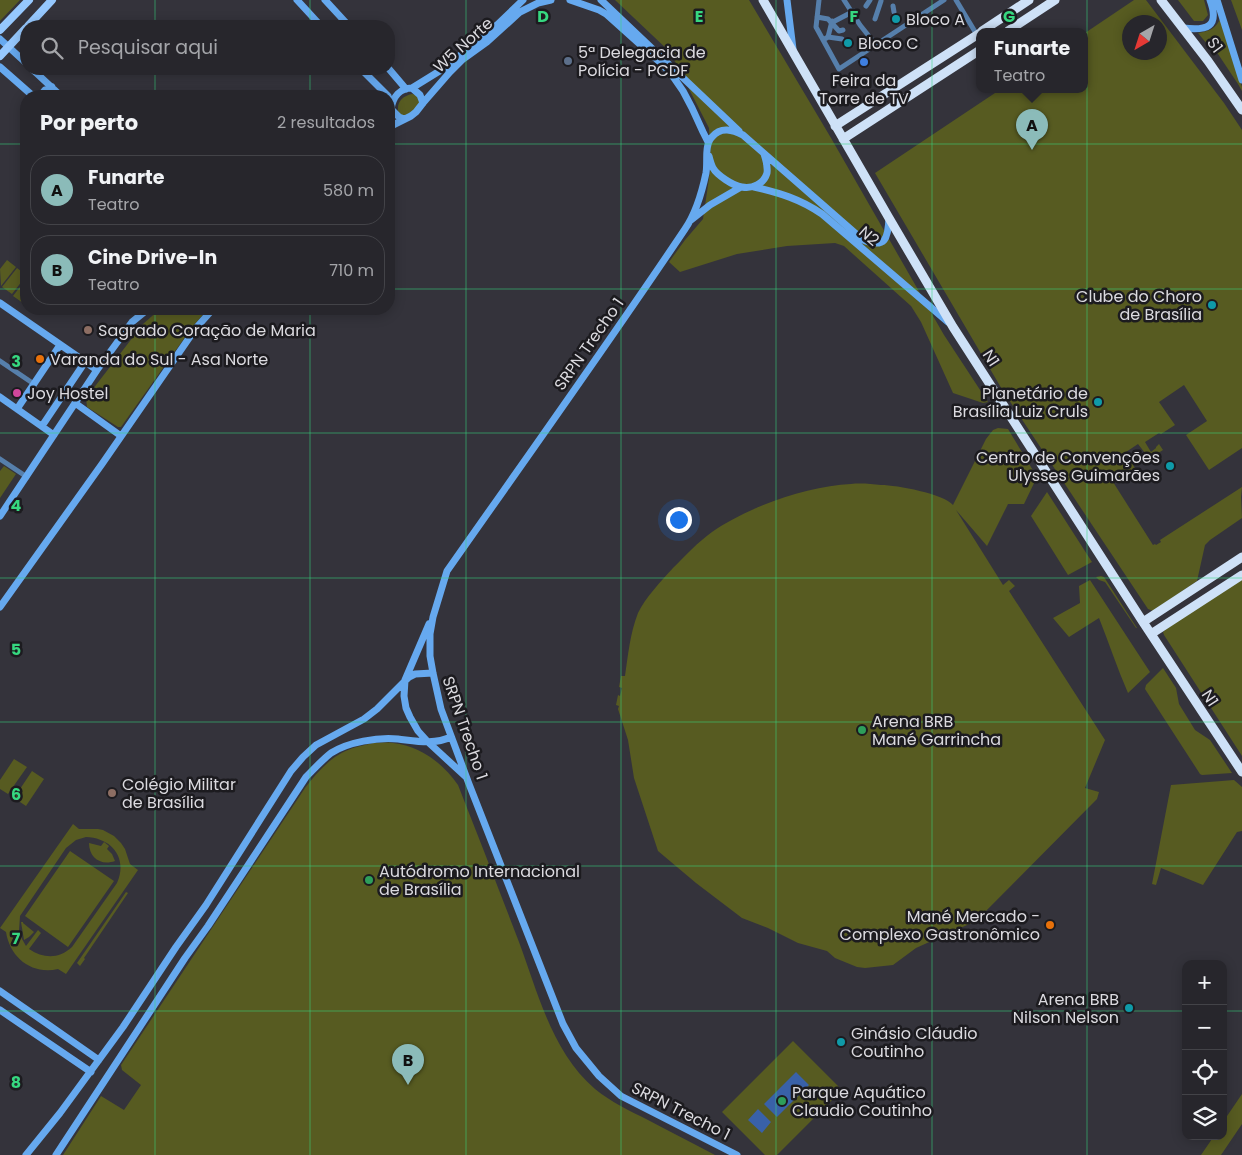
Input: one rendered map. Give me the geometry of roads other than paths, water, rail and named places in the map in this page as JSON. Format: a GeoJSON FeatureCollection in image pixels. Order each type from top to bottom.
{"type":"FeatureCollection","features":[{"type":"Feature","properties":{"kind":"highway","name":"N1"},"geometry":{"type":"LineString","coordinates":[[763,0],[953,327],[1195,703],[1242,772]]}},
{"type":"Feature","properties":{"kind":"highway"},"geometry":{"type":"LineString","coordinates":[[987,28],[1029,0]]}},
{"type":"Feature","properties":{"kind":"highway"},"geometry":{"type":"LineString","coordinates":[[1013,28],[1055,0]]}},
{"type":"Feature","properties":{"kind":"highway","name":"S1"},"geometry":{"type":"LineString","coordinates":[[1161,0],[1208,61],[1242,110]]}},
{"type":"Feature","properties":{"kind":"highway"},"geometry":{"type":"LineString","coordinates":[[836,126],[976,36]]}},
{"type":"Feature","properties":{"kind":"highway"},"geometry":{"type":"LineString","coordinates":[[843,139],[976,53]]}},
{"type":"Feature","properties":{"kind":"highway"},"geometry":{"type":"LineString","coordinates":[[1143,622],[1242,557]]}},
{"type":"Feature","properties":{"kind":"highway"},"geometry":{"type":"LineString","coordinates":[[1151,634],[1242,575]]}},
{"type":"Feature","properties":{"kind":"highway"},"geometry":{"type":"LineString","coordinates":[[1178,599],[1186,611]]}},
{"type":"Feature","properties":{"kind":"main road"},"geometry":{"type":"LineString","coordinates":[[0,30],[29,0]]}},
{"type":"Feature","properties":{"kind":"main road"},"geometry":{"type":"LineString","coordinates":[[33,20],[52,0]]}},
{"type":"Feature","properties":{"kind":"main road"},"geometry":{"type":"LineString","coordinates":[[297,0],[315,20]]}},
{"type":"Feature","properties":{"kind":"main road"},"geometry":{"type":"LineString","coordinates":[[325,0],[343,20]]}},
{"type":"Feature","properties":{"kind":"main road","name":"W5 Norte"},"geometry":{"type":"LineString","coordinates":[[409,89],[446,67],[498,25],[523,0]]}},
{"type":"Feature","properties":{"kind":"main road","name":"W5 Norte"},"geometry":{"type":"LineString","coordinates":[[422,103],[462,60],[487,42],[520,12],[538,3],[551,0]]}},
{"type":"Feature","properties":{"kind":"main road"},"geometry":{"type":"LineString","coordinates":[[570,0],[606,14],[664,66],[683,91],[708,142],[708,154],[713,168],[723,178],[741,188],[754,187],[760,184],[766,176],[768,166],[764,154],[601,0]]}},
{"type":"Feature","properties":{"kind":"main road"},"geometry":{"type":"LineString","coordinates":[[787,0],[793,50]]}},
{"type":"Feature","properties":{"kind":"main road"},"geometry":{"type":"LineString","coordinates":[[1183,28],[1203,28],[1211,24],[1214,14],[1210,0]]}},
{"type":"Feature","properties":{"kind":"main road"},"geometry":{"type":"LineString","coordinates":[[1217,0],[1242,80]]}},
{"type":"Feature","properties":{"kind":"main road"},"geometry":{"type":"LineString","coordinates":[[0,56],[20,34]]}},
{"type":"Feature","properties":{"kind":"main road"},"geometry":{"type":"LineString","coordinates":[[0,39],[20,57]]}},
{"type":"Feature","properties":{"kind":"main road"},"geometry":{"type":"LineString","coordinates":[[0,67],[26,90]]}},
{"type":"Feature","properties":{"kind":"main road"},"geometry":{"type":"LineString","coordinates":[[38,75],[54,90]]}},
{"type":"Feature","properties":{"kind":"main road"},"geometry":{"type":"LineString","coordinates":[[366,75],[379,90]]}},
{"type":"Feature","properties":{"kind":"main road"},"geometry":{"type":"LineString","coordinates":[[395,75],[409,89],[420,95],[422,103],[420,108],[411,116],[395,124]]}},
{"type":"Feature","properties":{"kind":"main road"},"geometry":{"type":"LineString","coordinates":[[45,90],[52,88]]}},
{"type":"Feature","properties":{"kind":"main road"},"geometry":{"type":"LineString","coordinates":[[395,98],[400,92],[409,89]]}},
{"type":"Feature","properties":{"kind":"main road"},"geometry":{"type":"LineString","coordinates":[[395,114],[399,118],[404,119]]}},
{"type":"Feature","properties":{"kind":"main road"},"geometry":{"type":"LineString","coordinates":[[708,142],[713,135],[720,131],[727,130],[743,135]]}},
{"type":"Feature","properties":{"kind":"main road","name":"SRPN Trecho 1"},"geometry":{"type":"LineString","coordinates":[[708,154],[701,192],[691,220],[618,328],[447,571],[433,617],[430,634],[430,656],[441,709],[451,737],[563,1024],[576,1048],[599,1076],[620,1096],[737,1155]]}},
{"type":"Feature","properties":{"kind":"main road","name":"N2"},"geometry":{"type":"LineString","coordinates":[[764,154],[864,240],[872,244],[880,244],[886,239],[889,218]]}},
{"type":"Feature","properties":{"kind":"main road","name":"N2"},"geometry":{"type":"LineString","coordinates":[[754,187],[775,191],[808,204],[953,327]]}},
{"type":"Feature","properties":{"kind":"main road","name":"SRPN Trecho 1"},"geometry":{"type":"LineString","coordinates":[[691,220],[710,205],[741,188]]}},
{"type":"Feature","properties":{"kind":"main road"},"geometry":{"type":"LineString","coordinates":[[0,303],[97,370]]}},
{"type":"Feature","properties":{"kind":"main road"},"geometry":{"type":"LineString","coordinates":[[0,516],[75,402],[138,315]]}},
{"type":"Feature","properties":{"kind":"main road"},"geometry":{"type":"LineString","coordinates":[[132,322],[141,315]]}},
{"type":"Feature","properties":{"kind":"main road"},"geometry":{"type":"LineString","coordinates":[[0,607],[196,328],[208,315]]}},
{"type":"Feature","properties":{"kind":"main road"},"geometry":{"type":"LineString","coordinates":[[17,409],[60,345]]}},
{"type":"Feature","properties":{"kind":"main road"},"geometry":{"type":"LineString","coordinates":[[42,426],[85,362]]}},
{"type":"Feature","properties":{"kind":"main road"},"geometry":{"type":"LineString","coordinates":[[0,397],[54,435]]}},
{"type":"Feature","properties":{"kind":"main road"},"geometry":{"type":"LineString","coordinates":[[75,402],[121,436]]}},
{"type":"Feature","properties":{"kind":"main road"},"geometry":{"type":"LineString","coordinates":[[433,617],[405,680],[404,696],[406,708],[418,730],[428,742],[467,778]]}},
{"type":"Feature","properties":{"kind":"main road"},"geometry":{"type":"LineString","coordinates":[[393,692],[411,665]]}},
{"type":"Feature","properties":{"kind":"main road"},"geometry":{"type":"LineString","coordinates":[[198,941],[189,940],[187,936],[291,771],[302,757],[316,746],[364,719],[377,709],[405,680],[415,674],[432,673]]}},
{"type":"Feature","properties":{"kind":"main road"},"geometry":{"type":"LineString","coordinates":[[412,741],[428,742],[451,737]]}},
{"type":"Feature","properties":{"kind":"main road"},"geometry":{"type":"LineString","coordinates":[[56,1155],[306,777],[317,765],[332,753],[349,745],[375,739],[396,738],[412,741],[431,747],[439,752]]}},
{"type":"Feature","properties":{"kind":"main road"},"geometry":{"type":"LineString","coordinates":[[26,1155],[91,1072],[197,919]]}},
{"type":"Feature","properties":{"kind":"main road"},"geometry":{"type":"LineString","coordinates":[[176,947],[181,946],[185,950],[185,958]]}},
{"type":"Feature","properties":{"kind":"main road"},"geometry":{"type":"LineString","coordinates":[[0,991],[99,1060]]}},
{"type":"Feature","properties":{"kind":"main road"},"geometry":{"type":"LineString","coordinates":[[0,1010],[91,1072]]}},
{"type":"Feature","properties":{"kind":"street"},"geometry":{"type":"LineString","coordinates":[[866,6],[870,0]]}},
{"type":"Feature","properties":{"kind":"street"},"geometry":{"type":"LineString","coordinates":[[818,2],[820,17],[816,27],[826,38],[840,69],[943,0]]}},
{"type":"Feature","properties":{"kind":"street"},"geometry":{"type":"LineString","coordinates":[[956,0],[976,28]]}},
{"type":"Feature","properties":{"kind":"street"},"geometry":{"type":"LineString","coordinates":[[846,1],[860,27],[876,45]]}},
{"type":"Feature","properties":{"kind":"street"},"geometry":{"type":"LineString","coordinates":[[875,19],[879,2]]}},
{"type":"Feature","properties":{"kind":"street"},"geometry":{"type":"LineString","coordinates":[[929,2],[933,7]]}},
{"type":"Feature","properties":{"kind":"street"},"geometry":{"type":"LineString","coordinates":[[826,38],[832,21],[853,11]]}},
{"type":"Feature","properties":{"kind":"street"},"geometry":{"type":"LineString","coordinates":[[820,17],[832,21],[839,31],[843,30]]}},
{"type":"Feature","properties":{"kind":"street"},"geometry":{"type":"LineString","coordinates":[[826,38],[842,39]]}},
{"type":"Feature","properties":{"kind":"street"},"geometry":{"type":"LineString","coordinates":[[0,362],[34,384]]}},
{"type":"Feature","properties":{"kind":"street"},"geometry":{"type":"LineString","coordinates":[[0,459],[26,477]]}},
{"type":"Feature","properties":{"kind":"water"},"geometry":{"type":"Polygon","coordinates":[[[796,1072],[809,1085],[777,1117],[764,1104],[796,1072]]]}},
{"type":"Feature","properties":{"kind":"water"},"geometry":{"type":"Polygon","coordinates":[[[758,1109],[771,1122],[762,1133],[748,1120],[758,1109]]]}},
{"type":"Feature","properties":{"kind":"place","name":"Bloco A"},"geometry":{"type":"Point","coordinates":[896,19]}},
{"type":"Feature","properties":{"kind":"place","name":"Bloco C"},"geometry":{"type":"Point","coordinates":[848,43]}},
{"type":"Feature","properties":{"kind":"place","name":"5ª Delegacia de Polícia - PCDF"},"geometry":{"type":"Point","coordinates":[568,61]}},
{"type":"Feature","properties":{"kind":"place","name":"Feira da Torre de TV"},"geometry":{"type":"Point","coordinates":[864,62]}},
{"type":"Feature","properties":{"kind":"place","name":"Funarte"},"geometry":{"type":"Point","coordinates":[1032,150]}},
{"type":"Feature","properties":{"kind":"place","name":"Clube do Choro de Brasília"},"geometry":{"type":"Point","coordinates":[1212,305]}},
{"type":"Feature","properties":{"kind":"place","name":"Sagrado Coração de Maria"},"geometry":{"type":"Point","coordinates":[88,330]}},
{"type":"Feature","properties":{"kind":"place","name":"Varanda do Sul - Asa Norte"},"geometry":{"type":"Point","coordinates":[40,359]}},
{"type":"Feature","properties":{"kind":"place","name":"Joy Hostel"},"geometry":{"type":"Point","coordinates":[17,393]}},
{"type":"Feature","properties":{"kind":"place","name":"Planetário de Brasília Luiz Cruls"},"geometry":{"type":"Point","coordinates":[1098,402]}},
{"type":"Feature","properties":{"kind":"place","name":"Centro de Convenções Ulysses Guimarães"},"geometry":{"type":"Point","coordinates":[1170,466]}},
{"type":"Feature","properties":{"kind":"place","name":"Arena BRB Mané Garrincha"},"geometry":{"type":"Point","coordinates":[862,730]}},
{"type":"Feature","properties":{"kind":"place","name":"Colégio Militar de Brasília"},"geometry":{"type":"Point","coordinates":[112,793]}},
{"type":"Feature","properties":{"kind":"place","name":"Autódromo Internacional de Brasília"},"geometry":{"type":"Point","coordinates":[369,880]}},
{"type":"Feature","properties":{"kind":"place","name":"Mané Mercado - Complexo Gastronômico"},"geometry":{"type":"Point","coordinates":[1050,925]}},
{"type":"Feature","properties":{"kind":"place","name":"Arena BRB Nilson Nelson"},"geometry":{"type":"Point","coordinates":[1129,1008]}},
{"type":"Feature","properties":{"kind":"place","name":"Ginásio Cláudio Coutinho"},"geometry":{"type":"Point","coordinates":[841,1042]}},
{"type":"Feature","properties":{"kind":"place","name":"Cine Drive-In"},"geometry":{"type":"Point","coordinates":[408,1085]}},
{"type":"Feature","properties":{"kind":"place","name":"Parque Aquático Claudio Coutinho"},"geometry":{"type":"Point","coordinates":[782,1101]}}]}
